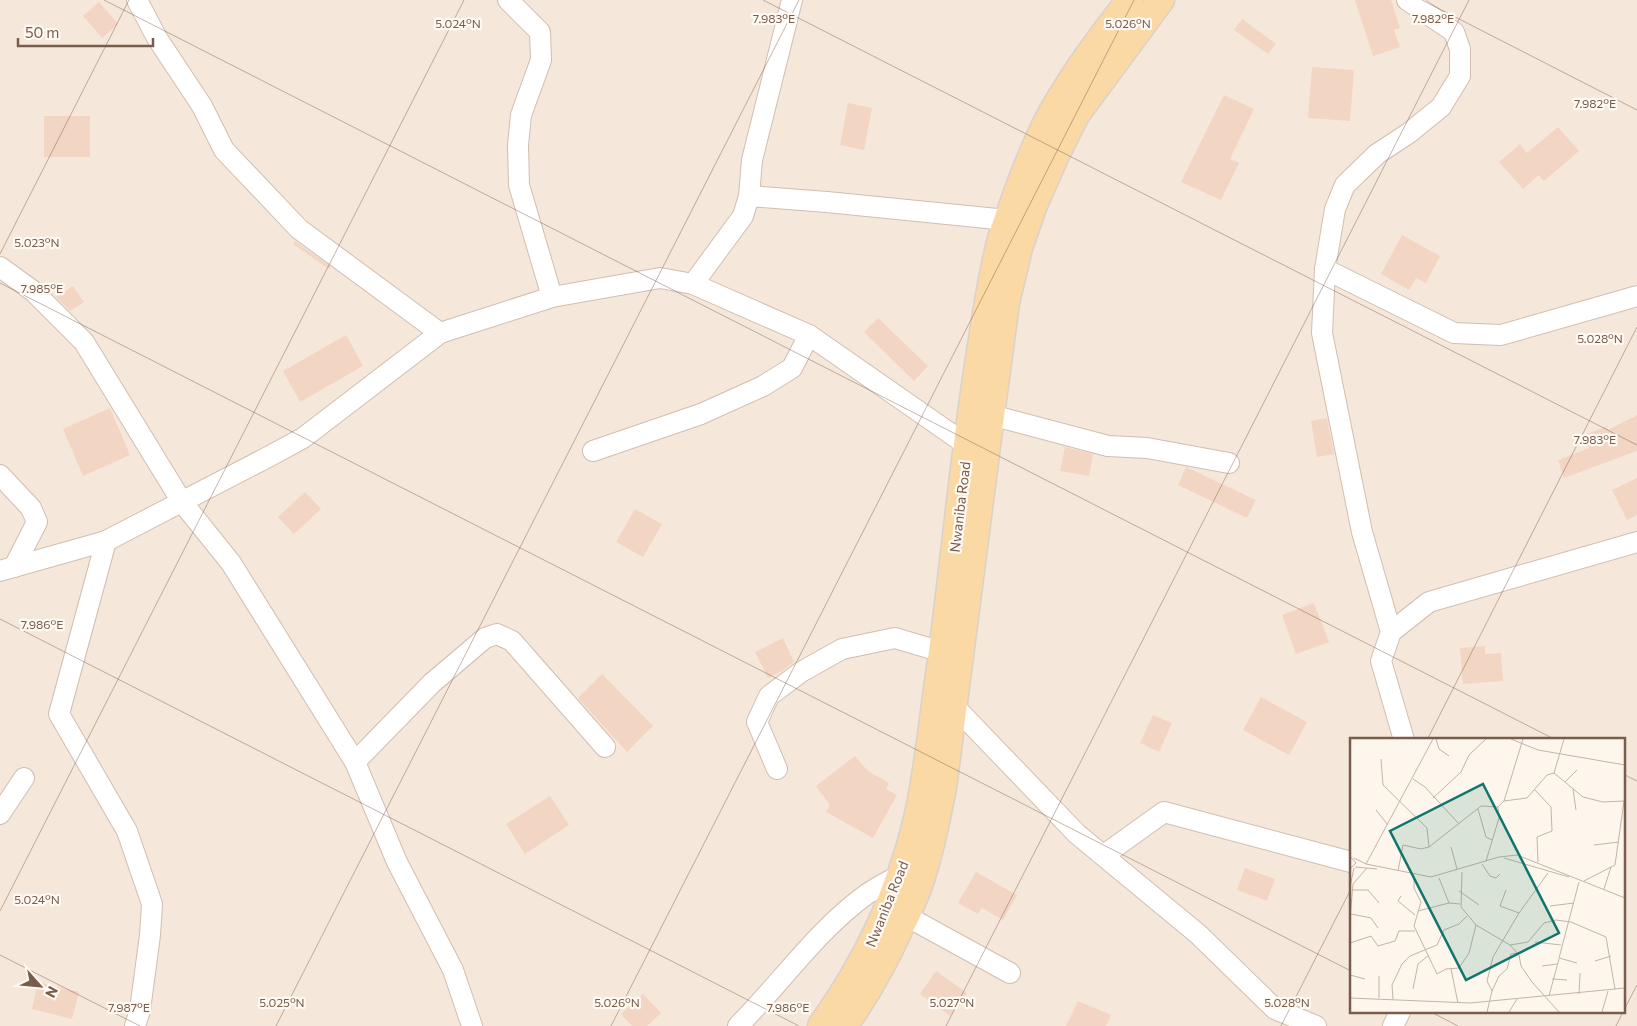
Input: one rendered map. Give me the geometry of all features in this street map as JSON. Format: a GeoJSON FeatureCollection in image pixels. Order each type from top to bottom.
{"type":"FeatureCollection","features":[{"type":"Feature","properties":{"kind":"main road"},"geometry":{"type":"LineString","coordinates":[[844,1026],[872,985],[906,916],[922,876],[934,835],[943,788],[1006,304],[1019,248],[1034,204],[1076,115],[1161,0]]}},
{"type":"Feature","properties":{"kind":"main road","name":"Nwaniba Road"},"geometry":{"type":"LineString","coordinates":[[821,1026],[844,994],[884,918],[900,875],[917,818],[942,652],[971,407],[992,279],[1001,238],[1033,151],[1051,114],[1068,85],[1124,2]]}},
{"type":"Feature","properties":{"kind":"street"},"geometry":{"type":"LineString","coordinates":[[137,0],[156,38],[202,106],[224,150],[299,229],[440,333]]}},
{"type":"Feature","properties":{"kind":"street"},"geometry":{"type":"LineString","coordinates":[[508,0],[540,32],[541,60],[522,115],[518,145],[519,185],[552,297]]}},
{"type":"Feature","properties":{"kind":"street"},"geometry":{"type":"LineString","coordinates":[[693,284],[743,216],[749,196],[752,160],[792,0]]}},
{"type":"Feature","properties":{"kind":"street"},"geometry":{"type":"LineString","coordinates":[[1391,632],[1362,532],[1322,333],[1325,269],[1335,209],[1345,185],[1377,154],[1409,133],[1441,107],[1460,76],[1460,49],[1454,32],[1407,0]]}},
{"type":"Feature","properties":{"kind":"street"},"geometry":{"type":"LineString","coordinates":[[749,196],[1007,220]]}},
{"type":"Feature","properties":{"kind":"street"},"geometry":{"type":"LineString","coordinates":[[0,267],[33,291],[84,342],[182,502],[231,563],[355,762],[397,862],[453,970],[472,1026]]}},
{"type":"Feature","properties":{"kind":"street"},"geometry":{"type":"LineString","coordinates":[[1325,269],[1454,333],[1501,335],[1637,296]]}},
{"type":"Feature","properties":{"kind":"street"},"geometry":{"type":"LineString","coordinates":[[7,569],[106,541],[303,438],[440,333],[552,297],[660,278],[693,284],[808,335],[967,445]]}},
{"type":"Feature","properties":{"kind":"street"},"geometry":{"type":"LineString","coordinates":[[593,451],[701,414],[764,386],[792,368],[808,335]]}},
{"type":"Feature","properties":{"kind":"street"},"geometry":{"type":"LineString","coordinates":[[991,415],[1108,446],[1147,448],[1229,463]]}},
{"type":"Feature","properties":{"kind":"street"},"geometry":{"type":"LineString","coordinates":[[0,475],[31,508],[37,522],[7,569]]}},
{"type":"Feature","properties":{"kind":"street"},"geometry":{"type":"LineString","coordinates":[[106,541],[59,714],[127,830],[152,904],[150,935],[141,1000],[135,1026]]}},
{"type":"Feature","properties":{"kind":"street"},"geometry":{"type":"LineString","coordinates":[[1403,738],[1381,661],[1391,632],[1429,602],[1637,542]]}},
{"type":"Feature","properties":{"kind":"street"},"geometry":{"type":"LineString","coordinates":[[355,762],[432,683],[485,638],[497,634],[512,640],[605,747]]}},
{"type":"Feature","properties":{"kind":"street"},"geometry":{"type":"LineString","coordinates":[[777,769],[758,722],[769,696],[801,672],[842,649],[895,638],[942,652]]}},
{"type":"Feature","properties":{"kind":"street"},"geometry":{"type":"LineString","coordinates":[[954,706],[1077,834],[1198,934],[1275,1008],[1316,1026]]}},
{"type":"Feature","properties":{"kind":"street"},"geometry":{"type":"LineString","coordinates":[[0,814],[24,778]]}},
{"type":"Feature","properties":{"kind":"street"},"geometry":{"type":"LineString","coordinates":[[1104,855],[1164,812],[1350,862]]}},
{"type":"Feature","properties":{"kind":"street"},"geometry":{"type":"LineString","coordinates":[[738,1026],[834,921],[867,893],[900,875]]}},
{"type":"Feature","properties":{"kind":"street"},"geometry":{"type":"LineString","coordinates":[[906,916],[1010,973]]}},
{"type":"Feature","properties":{"kind":"street"},"geometry":{"type":"LineString","coordinates":[[1393,1026],[1399,1014]]}},
{"type":"Feature","properties":{"kind":"shaded area"},"geometry":{"type":"Polygon","coordinates":[[[0,0],[1637,0],[1637,1026],[0,1026],[0,0]]]}},
{"type":"Feature","properties":{"kind":"building"},"geometry":{"type":"Polygon","coordinates":[[[1355,0],[1391,0],[1400,28],[1394,30],[1400,47],[1373,56],[1355,0]]]}},
{"type":"Feature","properties":{"kind":"building"},"geometry":{"type":"Polygon","coordinates":[[[99,2],[118,24],[102,38],[83,16],[99,2]]]}},
{"type":"Feature","properties":{"kind":"building"},"geometry":{"type":"Polygon","coordinates":[[[1242,19],[1276,44],[1268,54],[1234,30],[1242,19]]]}},
{"type":"Feature","properties":{"kind":"building"},"geometry":{"type":"Polygon","coordinates":[[[1312,67],[1354,70],[1350,121],[1308,118],[1312,67]]]}},
{"type":"Feature","properties":{"kind":"building"},"geometry":{"type":"Polygon","coordinates":[[[1224,95],[1254,109],[1230,159],[1239,163],[1221,200],[1181,182],[1224,95]]]}},
{"type":"Feature","properties":{"kind":"building"},"geometry":{"type":"Polygon","coordinates":[[[848,103],[872,108],[864,150],[840,145],[848,103]]]}},
{"type":"Feature","properties":{"kind":"building"},"geometry":{"type":"Polygon","coordinates":[[[44,116],[90,116],[90,157],[44,157],[44,116]]]}},
{"type":"Feature","properties":{"kind":"building"},"geometry":{"type":"Polygon","coordinates":[[[1558,127],[1579,151],[1544,181],[1539,175],[1523,189],[1499,162],[1520,144],[1527,153],[1558,127]]]}},
{"type":"Feature","properties":{"kind":"building"},"geometry":{"type":"Polygon","coordinates":[[[1402,235],[1440,256],[1426,283],[1416,278],[1409,290],[1381,274],[1402,235]]]}},
{"type":"Feature","properties":{"kind":"building"},"geometry":{"type":"Polygon","coordinates":[[[295,241],[331,267],[329,269],[293,244],[295,241]]]}},
{"type":"Feature","properties":{"kind":"building"},"geometry":{"type":"Polygon","coordinates":[[[73,286],[84,302],[70,311],[56,297],[73,286]]]}},
{"type":"Feature","properties":{"kind":"building"},"geometry":{"type":"Polygon","coordinates":[[[878,318],[928,366],[914,381],[864,332],[878,318]]]}},
{"type":"Feature","properties":{"kind":"building"},"geometry":{"type":"Polygon","coordinates":[[[346,335],[363,366],[300,402],[283,371],[346,335]]]}},
{"type":"Feature","properties":{"kind":"building"},"geometry":{"type":"Polygon","coordinates":[[[110,408],[130,455],[83,476],[63,429],[110,408]]]}},
{"type":"Feature","properties":{"kind":"building"},"geometry":{"type":"Polygon","coordinates":[[[1637,415],[1637,451],[1564,478],[1558,460],[1589,448],[1584,435],[1607,426],[1608,430],[1637,415]]]}},
{"type":"Feature","properties":{"kind":"building"},"geometry":{"type":"Polygon","coordinates":[[[1327,418],[1334,454],[1317,457],[1311,421],[1327,418]]]}},
{"type":"Feature","properties":{"kind":"building"},"geometry":{"type":"Polygon","coordinates":[[[1065,447],[1093,454],[1089,476],[1060,471],[1065,447]]]}},
{"type":"Feature","properties":{"kind":"building"},"geometry":{"type":"Polygon","coordinates":[[[1186,467],[1256,500],[1247,518],[1178,485],[1186,467]]]}},
{"type":"Feature","properties":{"kind":"building"},"geometry":{"type":"Polygon","coordinates":[[[1637,478],[1637,515],[1627,520],[1612,490],[1637,478]]]}},
{"type":"Feature","properties":{"kind":"building"},"geometry":{"type":"Polygon","coordinates":[[[305,492],[321,509],[294,534],[278,517],[305,492]]]}},
{"type":"Feature","properties":{"kind":"building"},"geometry":{"type":"Polygon","coordinates":[[[635,509],[662,524],[643,557],[616,542],[635,509]]]}},
{"type":"Feature","properties":{"kind":"building"},"geometry":{"type":"Polygon","coordinates":[[[1314,603],[1329,642],[1296,654],[1282,615],[1314,603]]]}},
{"type":"Feature","properties":{"kind":"building"},"geometry":{"type":"Polygon","coordinates":[[[783,638],[794,662],[768,678],[755,652],[783,638]]]}},
{"type":"Feature","properties":{"kind":"building"},"geometry":{"type":"Polygon","coordinates":[[[1485,646],[1485,654],[1501,653],[1503,681],[1463,684],[1460,648],[1485,646]]]}},
{"type":"Feature","properties":{"kind":"building"},"geometry":{"type":"Polygon","coordinates":[[[602,674],[653,726],[627,752],[578,698],[602,674]]]}},
{"type":"Feature","properties":{"kind":"building"},"geometry":{"type":"Polygon","coordinates":[[[1261,697],[1307,722],[1289,755],[1243,730],[1261,697]]]}},
{"type":"Feature","properties":{"kind":"building"},"geometry":{"type":"Polygon","coordinates":[[[1153,715],[1172,723],[1159,752],[1140,743],[1153,715]]]}},
{"type":"Feature","properties":{"kind":"building"},"geometry":{"type":"Polygon","coordinates":[[[855,756],[868,771],[889,783],[886,789],[897,795],[873,838],[826,812],[830,805],[816,786],[855,756]]]}},
{"type":"Feature","properties":{"kind":"building"},"geometry":{"type":"Polygon","coordinates":[[[550,796],[569,825],[525,854],[506,824],[550,796]]]}},
{"type":"Feature","properties":{"kind":"building"},"geometry":{"type":"Polygon","coordinates":[[[1245,868],[1275,879],[1267,901],[1237,890],[1245,868]]]}},
{"type":"Feature","properties":{"kind":"building"},"geometry":{"type":"Polygon","coordinates":[[[976,872],[1017,895],[1003,920],[982,908],[978,914],[958,903],[976,872]]]}},
{"type":"Feature","properties":{"kind":"building"},"geometry":{"type":"Polygon","coordinates":[[[936,971],[967,993],[950,1016],[920,994],[936,971]]]}},
{"type":"Feature","properties":{"kind":"building"},"geometry":{"type":"Polygon","coordinates":[[[38,982],[79,992],[72,1019],[32,1009],[38,982]]]}},
{"type":"Feature","properties":{"kind":"building"},"geometry":{"type":"Polygon","coordinates":[[[643,994],[661,1013],[647,1026],[632,1026],[621,1014],[643,994]]]}},
{"type":"Feature","properties":{"kind":"building"},"geometry":{"type":"Polygon","coordinates":[[[1078,1001],[1111,1015],[1106,1026],[1066,1026],[1078,1001]]]}}]}
